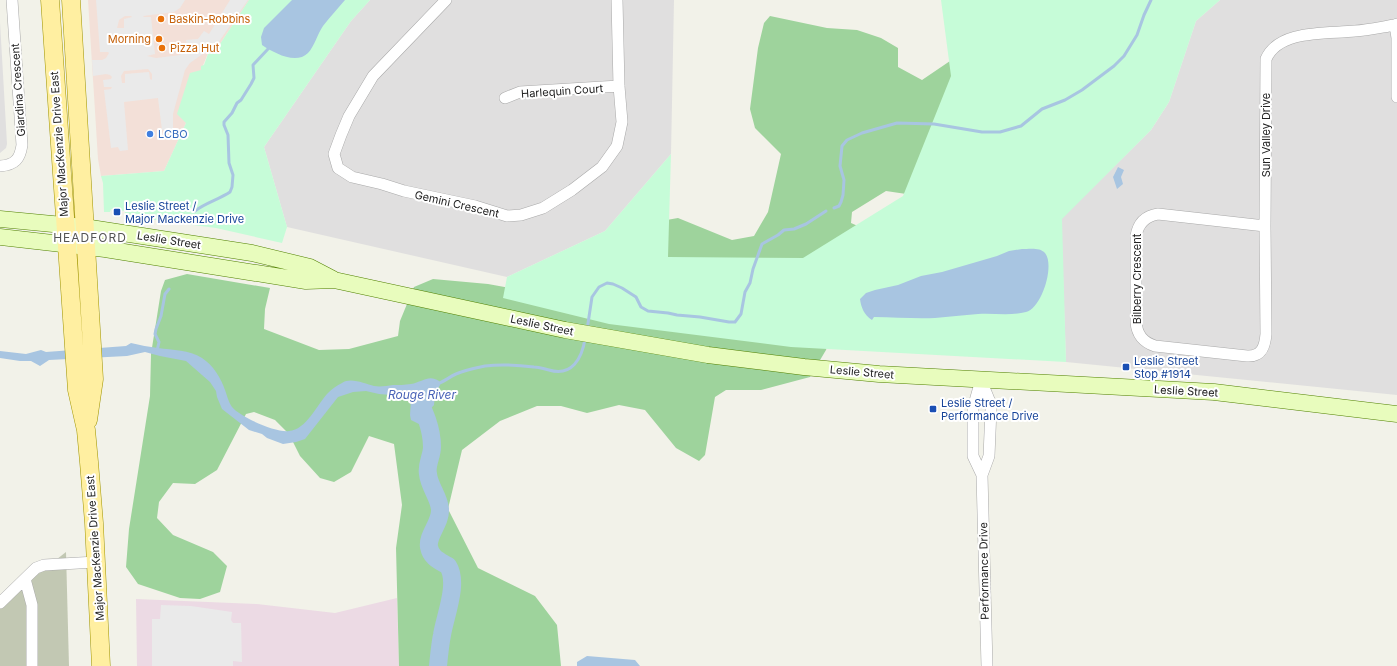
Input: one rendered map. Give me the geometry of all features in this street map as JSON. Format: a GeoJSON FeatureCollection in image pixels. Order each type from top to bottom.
{"type":"FeatureCollection","features":[{"type":"Feature","properties":{"kind":"main road","name":"Major MacKenzie Drive East"},"geometry":{"type":"LineString","coordinates":[[50,0],[77,390],[86,430],[102,666]]}},
{"type":"Feature","properties":{"kind":"main road","name":"Major MacKenzie Drive East"},"geometry":{"type":"LineString","coordinates":[[71,0],[94,379],[86,430]]}},
{"type":"Feature","properties":{"kind":"main road","name":"Leslie Street"},"geometry":{"type":"LineString","coordinates":[[0,219],[84,227],[252,253],[310,267],[334,280]]}},
{"type":"Feature","properties":{"kind":"main road","name":"Leslie Street"},"geometry":{"type":"LineString","coordinates":[[0,237],[105,249],[306,281],[334,280],[565,330],[708,355],[804,367],[879,374],[1214,392],[1397,414]]}},
{"type":"Feature","properties":{"kind":"street","name":"Giardina Crescent"},"geometry":{"type":"LineString","coordinates":[[0,166],[13,164],[18,160],[22,145],[12,0]]}},
{"type":"Feature","properties":{"kind":"street","name":"Gemini Crescent"},"geometry":{"type":"LineString","coordinates":[[446,0],[373,76],[349,116],[334,154],[338,168],[352,177],[404,191],[475,206],[507,216],[521,215],[543,208],[572,190],[602,167],[617,146],[622,122],[619,86],[616,0]]}},
{"type":"Feature","properties":{"kind":"street"},"geometry":{"type":"LineString","coordinates":[[1396,24],[1397,97]]}},
{"type":"Feature","properties":{"kind":"street","name":"Sun Valley Drive"},"geometry":{"type":"LineString","coordinates":[[1262,351],[1265,344],[1266,334],[1266,60],[1273,48],[1287,40],[1308,34],[1356,31],[1396,24]]}},
{"type":"Feature","properties":{"kind":"street","name":"Harlequin Court"},"geometry":{"type":"LineString","coordinates":[[505,98],[520,92],[619,86]]}},
{"type":"Feature","properties":{"kind":"street","name":"Bilberry Crescent"},"geometry":{"type":"LineString","coordinates":[[1262,351],[1255,356],[1247,356],[1155,346],[1143,341],[1137,330],[1136,322],[1136,236],[1137,230],[1142,221],[1152,215],[1158,214],[1265,226]]}},
{"type":"Feature","properties":{"kind":"street","name":"Performance Drive"},"geometry":{"type":"LineString","coordinates":[[981,380],[973,408],[973,456],[982,475]]}},
{"type":"Feature","properties":{"kind":"street","name":"Performance Drive"},"geometry":{"type":"LineString","coordinates":[[981,380],[990,402],[989,456],[982,475],[987,666]]}},
{"type":"Feature","properties":{"kind":"street"},"geometry":{"type":"LineString","coordinates":[[0,603],[36,568],[96,562]]}},
{"type":"Feature","properties":{"kind":"street"},"geometry":{"type":"LineString","coordinates":[[25,579],[32,605],[32,666]]}},
{"type":"Feature","properties":{"kind":"shaded area"},"geometry":{"type":"Polygon","coordinates":[[[88,0],[249,0],[220,44],[209,51],[201,70],[186,123],[164,171],[101,176],[98,159],[88,0]]]}},
{"type":"Feature","properties":{"kind":"shaded area"},"geometry":{"type":"Polygon","coordinates":[[[96,0],[185,0],[180,8],[174,12],[143,16],[151,17],[155,54],[147,56],[156,58],[180,55],[187,47],[186,40],[198,39],[204,31],[209,34],[230,0],[248,0],[218,43],[190,63],[185,70],[173,114],[173,129],[162,130],[158,98],[124,102],[128,150],[120,151],[118,147],[111,148],[104,90],[111,89],[112,87],[104,87],[103,80],[111,79],[112,77],[106,74],[93,76],[92,60],[102,60],[106,58],[109,53],[100,52],[96,0]],[[125,16],[119,20],[117,28],[124,28],[124,19],[132,17],[125,16]],[[148,69],[124,71],[121,76],[122,83],[125,83],[125,74],[149,72],[150,79],[152,80],[152,74],[148,69]]]}},
{"type":"Feature","properties":{"kind":"shaded area"},"geometry":{"type":"Polygon","coordinates":[[[370,0],[674,0],[671,154],[605,231],[507,277],[287,227],[264,147],[351,21],[370,0]]]}},
{"type":"Feature","properties":{"kind":"shaded area"},"geometry":{"type":"Polygon","coordinates":[[[1220,0],[1397,0],[1397,395],[1066,362],[1061,219],[1151,130],[1169,102],[1196,21],[1220,0]]]}},
{"type":"Feature","properties":{"kind":"shaded area"},"geometry":{"type":"Polygon","coordinates":[[[0,22],[7,144],[6,148],[0,153],[0,22]]]}},
{"type":"Feature","properties":{"kind":"shaded area"},"geometry":{"type":"Polygon","coordinates":[[[66,552],[69,666],[0,666],[0,604],[66,552]]]}},
{"type":"Feature","properties":{"kind":"shaded area"},"geometry":{"type":"Polygon","coordinates":[[[397,598],[399,666],[137,666],[136,599],[257,604],[335,613],[397,598]]]}},
{"type":"Feature","properties":{"kind":"shaded area"},"geometry":{"type":"Polygon","coordinates":[[[161,605],[191,606],[232,612],[231,620],[233,623],[241,623],[242,662],[233,661],[233,666],[152,666],[152,619],[160,619],[161,605]]]}},
{"type":"Feature","properties":{"kind":"green space"},"geometry":{"type":"Polygon","coordinates":[[[249,0],[370,0],[351,21],[264,147],[287,227],[282,243],[216,228],[125,216],[125,211],[111,209],[110,212],[104,212],[103,183],[101,176],[164,171],[186,123],[177,114],[190,73],[201,70],[201,66],[204,65],[209,51],[220,44],[249,0]]]}},
{"type":"Feature","properties":{"kind":"green space"},"geometry":{"type":"Polygon","coordinates":[[[941,0],[1220,0],[1196,21],[1169,102],[1151,130],[1062,219],[1066,362],[791,347],[609,324],[503,298],[507,277],[605,231],[671,154],[668,257],[803,258],[903,196],[951,76],[941,0]]]}},
{"type":"Feature","properties":{"kind":"green space"},"geometry":{"type":"Polygon","coordinates":[[[770,16],[827,28],[857,30],[881,38],[898,48],[898,67],[922,80],[950,61],[973,63],[913,195],[886,191],[852,212],[851,223],[860,227],[836,322],[826,350],[810,377],[761,390],[726,390],[715,397],[705,455],[699,461],[676,448],[645,410],[619,405],[587,413],[561,406],[537,406],[500,421],[462,450],[448,509],[478,568],[535,596],[557,625],[561,666],[399,666],[396,548],[402,505],[394,444],[369,436],[351,472],[334,482],[320,478],[300,456],[289,434],[275,420],[254,412],[246,414],[217,470],[195,484],[173,483],[159,502],[157,518],[173,535],[213,552],[227,566],[220,592],[200,599],[180,598],[138,584],[126,567],[129,529],[150,396],[151,354],[161,291],[165,280],[187,274],[270,288],[265,309],[264,329],[319,350],[349,349],[398,336],[400,321],[414,287],[433,279],[488,284],[561,297],[638,225],[678,218],[732,240],[754,236],[768,212],[781,154],[755,128],[750,109],[758,48],[764,23],[770,16]]]}},
{"type":"Feature","properties":{"kind":"water"},"geometry":{"type":"Polygon","coordinates":[[[292,0],[345,0],[323,26],[308,53],[297,58],[291,58],[279,54],[267,48],[262,45],[261,37],[264,28],[292,0]]]}},
{"type":"Feature","properties":{"kind":"water"},"geometry":{"type":"Polygon","coordinates":[[[1118,167],[1124,170],[1121,177],[1123,184],[1117,189],[1113,177],[1118,167]]]}},
{"type":"Feature","properties":{"kind":"water"},"geometry":{"type":"Polygon","coordinates":[[[1022,249],[1043,251],[1048,259],[1048,276],[1042,295],[1032,309],[1026,312],[935,318],[874,317],[872,320],[867,316],[862,308],[860,299],[866,293],[898,285],[921,276],[942,272],[997,256],[1009,251],[1022,249]]]}},
{"type":"Feature","properties":{"kind":"water","name":"Rouge River"},"geometry":{"type":"Polygon","coordinates":[[[131,343],[197,355],[210,364],[219,376],[231,405],[236,411],[259,424],[283,431],[295,430],[301,426],[311,416],[327,394],[336,386],[346,381],[381,386],[411,384],[432,378],[439,381],[440,385],[435,394],[434,405],[427,413],[423,424],[419,424],[411,420],[411,401],[404,396],[379,394],[366,391],[353,392],[338,397],[305,439],[283,444],[267,438],[262,434],[249,430],[222,409],[216,391],[210,382],[186,361],[145,352],[127,356],[49,360],[40,366],[31,361],[0,358],[0,351],[26,354],[41,350],[46,352],[126,346],[131,343]]]}},
{"type":"Feature","properties":{"kind":"water"},"geometry":{"type":"Polygon","coordinates":[[[587,656],[635,660],[640,666],[577,666],[577,662],[587,656]]]}},
{"type":"Feature","properties":{"kind":"waterway"},"geometry":{"type":"LineString","coordinates":[[834,208],[839,206],[843,195],[844,180],[840,166],[842,146],[847,140],[862,133],[897,123],[934,124],[982,132],[1000,132],[1021,126],[1042,109],[1065,100],[1082,90],[1114,66],[1124,56],[1137,35],[1151,0]]}},
{"type":"Feature","properties":{"kind":"waterway"},"geometry":{"type":"LineString","coordinates":[[195,211],[230,192],[233,175],[229,163],[228,135],[224,122],[232,113],[237,103],[241,100],[251,84],[254,78],[253,65],[268,49]]}},
{"type":"Feature","properties":{"kind":"waterway"},"geometry":{"type":"LineString","coordinates":[[587,330],[592,297],[599,287],[607,283],[622,288],[636,297],[641,307],[648,311],[735,322],[741,314],[745,292],[750,283],[753,269],[762,244],[784,230],[794,229],[806,224],[826,211]]}},
{"type":"Feature","properties":{"kind":"waterway"},"geometry":{"type":"LineString","coordinates":[[157,351],[159,342],[155,334],[161,316],[165,294],[169,289]]}},
{"type":"Feature","properties":{"kind":"waterway"},"geometry":{"type":"LineString","coordinates":[[437,384],[453,375],[485,366],[516,365],[564,371],[570,368],[578,359],[584,346],[585,339]]}},
{"type":"Feature","properties":{"kind":"waterway","name":"Rouge River"},"geometry":{"type":"LineString","coordinates":[[416,394],[425,413],[431,433],[432,447],[428,474],[440,509],[440,514],[430,538],[429,547],[434,557],[448,566],[452,581],[452,590],[441,639],[438,666]]}},
{"type":"Feature","properties":{"kind":"place","name":"Baskin-Robbins"},"geometry":{"type":"Point","coordinates":[161,19]}},
{"type":"Feature","properties":{"kind":"place","name":"Morning"},"geometry":{"type":"Point","coordinates":[159,39]}},
{"type":"Feature","properties":{"kind":"place","name":"Pizza Hut"},"geometry":{"type":"Point","coordinates":[162,48]}},
{"type":"Feature","properties":{"kind":"place","name":"LCBO"},"geometry":{"type":"Point","coordinates":[150,134]}},
{"type":"Feature","properties":{"kind":"place","name":"Leslie Street / Major Mackenzie Drive"},"geometry":{"type":"Point","coordinates":[117,212]}},
{"type":"Feature","properties":{"kind":"place","name":"Leslie Street Stop #1914"},"geometry":{"type":"Point","coordinates":[1126,367]}},
{"type":"Feature","properties":{"kind":"place","name":"Leslie Street / Performance Drive"},"geometry":{"type":"Point","coordinates":[933,409]}},
{"type":"Feature","properties":{"kind":"district","name":"HEADFORD"},"geometry":{"type":"Point","coordinates":[90,238]}}]}
